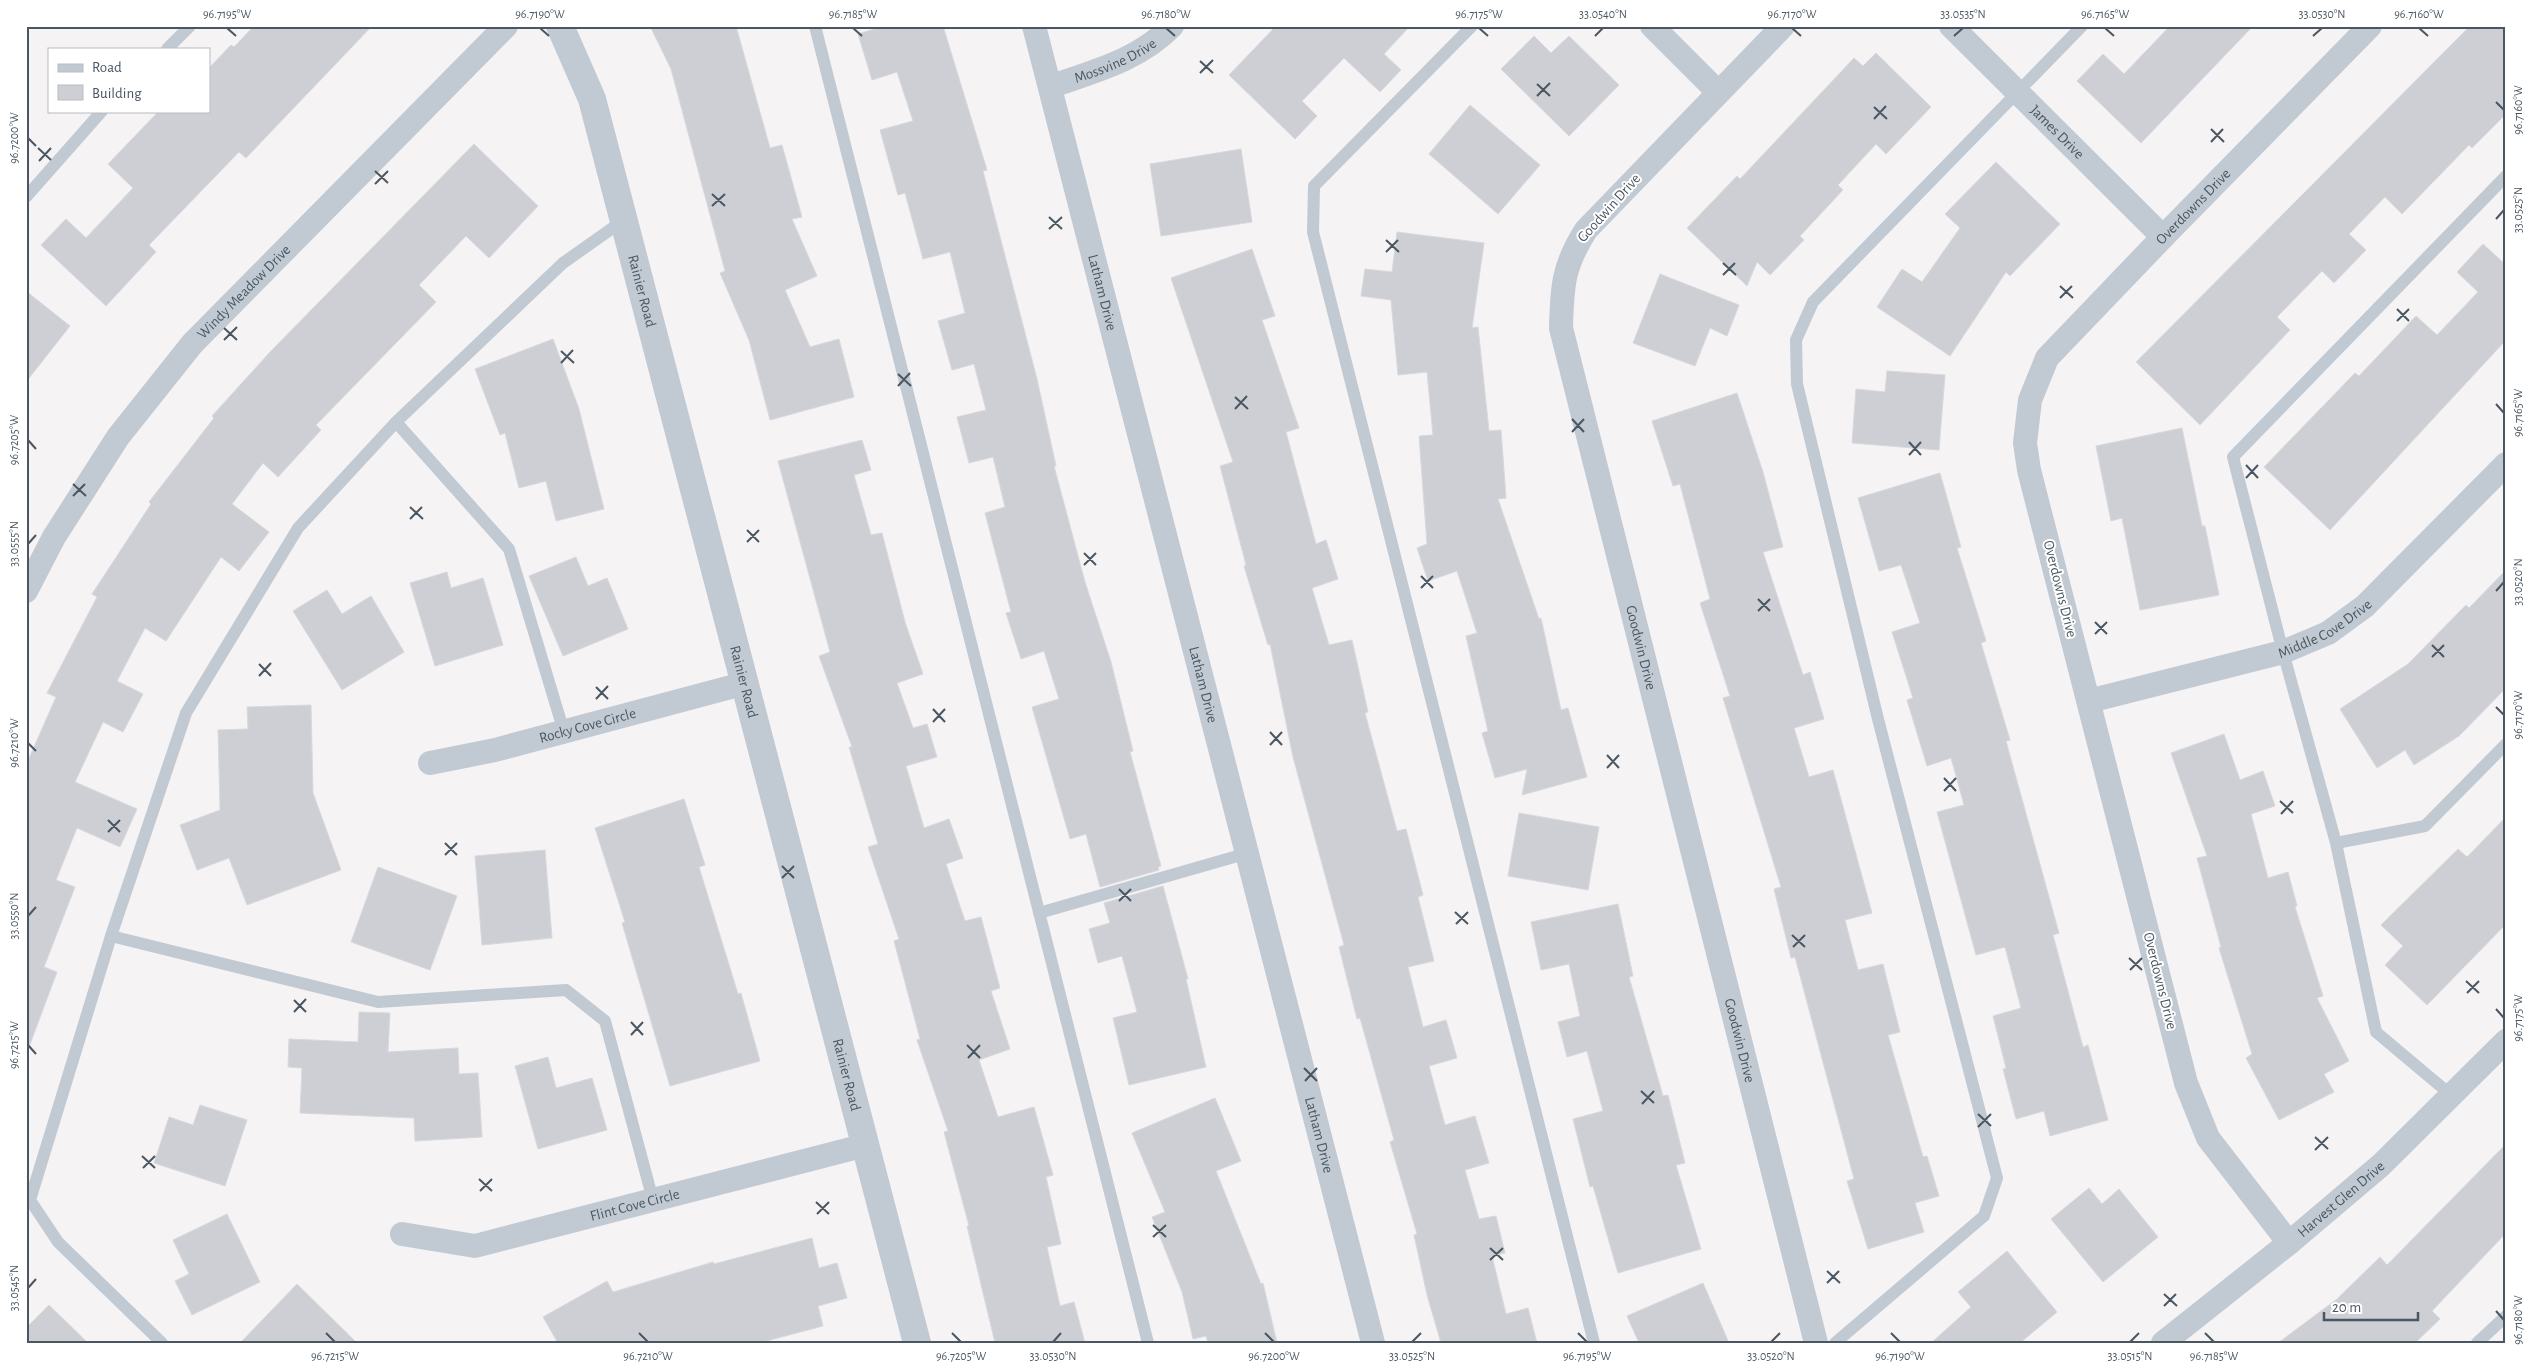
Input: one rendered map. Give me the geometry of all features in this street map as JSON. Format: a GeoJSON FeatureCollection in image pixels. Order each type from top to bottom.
{"type":"FeatureCollection","features":[{"type":"Feature","properties":{"kind":"street","name":"Windy Meadow Drive"},"geometry":{"type":"LineString","coordinates":[[26,591],[54,537],[118,438],[192,344],[506,26]]}},
{"type":"Feature","properties":{"kind":"street","name":"Rainier Road"},"geometry":{"type":"LineString","coordinates":[[560,26],[592,99],[917,1343]]}},
{"type":"Feature","properties":{"kind":"street","name":"Latham Drive"},"geometry":{"type":"LineString","coordinates":[[1034,26],[1052,86],[1373,1343]]}},
{"type":"Feature","properties":{"kind":"street","name":"Mossvine Drive"},"geometry":{"type":"LineString","coordinates":[[1052,86],[1125,60],[1160,38],[1172,26]]}},
{"type":"Feature","properties":{"kind":"street"},"geometry":{"type":"LineString","coordinates":[[1652,26],[1718,92]]}},
{"type":"Feature","properties":{"kind":"street","name":"Goodwin Drive"},"geometry":{"type":"LineString","coordinates":[[1783,26],[1586,230],[1576,246],[1562,283],[1561,328],[1816,1343]]}},
{"type":"Feature","properties":{"kind":"street","name":"James Drive"},"geometry":{"type":"LineString","coordinates":[[1951,26],[2163,237]]}},
{"type":"Feature","properties":{"kind":"street","name":"Overdowns Drive"},"geometry":{"type":"LineString","coordinates":[[2289,1243],[2208,1138],[2186,1083],[2029,470],[2025,443],[2030,400],[2047,358],[2370,26]]}},
{"type":"Feature","properties":{"kind":"street","name":"Middle Cove Drive"},"geometry":{"type":"LineString","coordinates":[[2089,701],[2283,652],[2328,633],[2365,606],[2506,464]]}},
{"type":"Feature","properties":{"kind":"street","name":"Rocky Cove Circle"},"geometry":{"type":"LineString","coordinates":[[430,763],[495,750],[746,683]]}},
{"type":"Feature","properties":{"kind":"street","name":"Harvest Glen Drive"},"geometry":{"type":"LineString","coordinates":[[2163,1343],[2289,1243],[2381,1165],[2506,1041]]}},
{"type":"Feature","properties":{"kind":"street","name":"Flint Cove Circle"},"geometry":{"type":"LineString","coordinates":[[402,1234],[475,1246],[866,1145]]}},
{"type":"Feature","properties":{"kind":"lane"},"geometry":{"type":"LineString","coordinates":[[168,48],[190,26]]}},
{"type":"Feature","properties":{"kind":"lane"},"geometry":{"type":"LineString","coordinates":[[815,26],[1148,1343]]}},
{"type":"Feature","properties":{"kind":"lane"},"geometry":{"type":"LineString","coordinates":[[1472,26],[1314,186],[1313,232],[1594,1343]]}},
{"type":"Feature","properties":{"kind":"lane"},"geometry":{"type":"LineString","coordinates":[[1835,1343],[1984,1216],[1997,1178],[1881,728],[1800,393],[1796,340],[1813,302],[2082,26]]}},
{"type":"Feature","properties":{"kind":"lane"},"geometry":{"type":"LineString","coordinates":[[26,197],[101,112]]}},
{"type":"Feature","properties":{"kind":"lane"},"geometry":{"type":"LineString","coordinates":[[2451,1096],[2376,1032],[2336,843],[2283,652],[2234,456],[2506,176]]}},
{"type":"Feature","properties":{"kind":"lane"},"geometry":{"type":"LineString","coordinates":[[162,1343],[58,1242],[30,1200],[111,936],[186,713],[298,528],[396,422],[563,263],[624,220]]}},
{"type":"Feature","properties":{"kind":"lane"},"geometry":{"type":"LineString","coordinates":[[396,422],[509,549],[564,732]]}},
{"type":"Feature","properties":{"kind":"lane"},"geometry":{"type":"LineString","coordinates":[[2336,843],[2425,826],[2506,744]]}},
{"type":"Feature","properties":{"kind":"lane"},"geometry":{"type":"LineString","coordinates":[[1039,913],[1248,853]]}},
{"type":"Feature","properties":{"kind":"lane"},"geometry":{"type":"LineString","coordinates":[[111,936],[378,1002],[566,990],[605,1021],[652,1200]]}},
{"type":"Feature","properties":{"kind":"lane"},"geometry":{"type":"LineString","coordinates":[[2478,1343],[2506,1316]]}},
{"type":"Feature","properties":{"kind":"building"},"geometry":{"type":"Polygon","coordinates":[[[254,26],[372,26],[246,158],[239,152],[149,245],[156,252],[106,306],[41,245],[66,219],[86,238],[133,188],[108,164],[158,112],[210,112],[210,67],[231,45],[234,47],[254,26]]]}},
{"type":"Feature","properties":{"kind":"building"},"geometry":{"type":"Polygon","coordinates":[[[650,26],[736,26],[770,148],[782,145],[802,217],[792,219],[817,276],[785,290],[810,347],[839,339],[854,397],[770,420],[749,340],[720,273],[725,271],[671,69],[650,26]]]}},
{"type":"Feature","properties":{"kind":"building"},"geometry":{"type":"Polygon","coordinates":[[[884,26],[943,26],[987,170],[983,171],[1037,379],[1056,466],[1054,466],[1085,582],[1111,662],[1133,751],[1130,752],[1161,866],[1158,867],[1159,870],[1100,887],[1086,834],[1070,839],[1032,707],[1059,699],[1044,651],[1021,659],[1006,613],[1011,612],[985,513],[1005,507],[993,457],[969,463],[957,417],[986,410],[974,364],[952,370],[938,321],[965,313],[950,252],[923,259],[905,193],[898,195],[880,130],[913,121],[897,72],[872,80],[858,34],[884,26]]]}},
{"type":"Feature","properties":{"kind":"building"},"geometry":{"type":"Polygon","coordinates":[[[1276,26],[1410,26],[1384,54],[1401,70],[1380,92],[1344,58],[1302,101],[1317,116],[1295,139],[1229,75],[1276,26]]]}},
{"type":"Feature","properties":{"kind":"building"},"geometry":{"type":"Polygon","coordinates":[[[2170,26],[2253,26],[2141,143],[2077,81],[2103,54],[2124,74],[2170,26]]]}},
{"type":"Feature","properties":{"kind":"building"},"geometry":{"type":"Polygon","coordinates":[[[2470,26],[2506,26],[2506,114],[2472,148],[2469,145],[2402,214],[2385,197],[2349,234],[2366,250],[2334,283],[2322,271],[2277,317],[2290,330],[2200,425],[2136,362],[2470,26]]]}},
{"type":"Feature","properties":{"kind":"building"},"geometry":{"type":"Polygon","coordinates":[[[1534,36],[1551,53],[1569,36],[1619,85],[1569,136],[1501,69],[1534,36]]]}},
{"type":"Feature","properties":{"kind":"building"},"geometry":{"type":"Polygon","coordinates":[[[1876,53],[1931,107],[1886,154],[1876,144],[1838,185],[1843,190],[1800,236],[1804,240],[1770,275],[1757,262],[1747,286],[1687,228],[1737,176],[1740,179],[1854,58],[1863,66],[1876,53]]]}},
{"type":"Feature","properties":{"kind":"building"},"geometry":{"type":"Polygon","coordinates":[[[1470,105],[1540,165],[1498,214],[1429,154],[1470,105]]]}},
{"type":"Feature","properties":{"kind":"building"},"geometry":{"type":"Polygon","coordinates":[[[474,144],[538,206],[489,258],[466,236],[419,285],[436,302],[316,425],[321,430],[278,477],[263,463],[232,504],[269,532],[239,571],[221,557],[166,641],[145,628],[117,681],[143,694],[123,732],[103,722],[75,782],[137,809],[120,847],[77,828],[56,880],[75,887],[44,967],[57,972],[29,1047],[26,1047],[26,765],[56,697],[47,693],[97,597],[92,594],[151,504],[149,502],[214,418],[212,416],[270,352],[474,144]]]}},
{"type":"Feature","properties":{"kind":"building"},"geometry":{"type":"Polygon","coordinates":[[[1241,149],[1252,222],[1161,236],[1150,164],[1241,149]]]}},
{"type":"Feature","properties":{"kind":"building"},"geometry":{"type":"Polygon","coordinates":[[[1996,162],[2060,224],[2010,276],[2006,272],[1950,356],[1877,307],[1902,269],[1922,282],[1960,228],[1945,214],[1996,162]]]}},
{"type":"Feature","properties":{"kind":"building"},"geometry":{"type":"Polygon","coordinates":[[[1397,232],[1484,243],[1472,328],[1478,327],[1489,431],[1501,430],[1506,498],[1498,499],[1539,619],[1541,618],[1561,710],[1568,708],[1587,777],[1522,795],[1527,769],[1495,778],[1482,733],[1488,731],[1466,636],[1477,633],[1457,571],[1428,581],[1417,548],[1427,544],[1419,436],[1433,435],[1427,372],[1398,375],[1391,300],[1361,296],[1365,269],[1392,272],[1397,232]]]}},
{"type":"Feature","properties":{"kind":"building"},"geometry":{"type":"Polygon","coordinates":[[[2483,244],[2506,265],[2506,340],[2330,530],[2264,467],[2355,373],[2359,376],[2416,316],[2437,335],[2478,292],[2457,272],[2483,244]]]}},
{"type":"Feature","properties":{"kind":"building"},"geometry":{"type":"Polygon","coordinates":[[[1252,249],[1275,316],[1262,320],[1299,428],[1286,432],[1316,544],[1326,540],[1338,579],[1312,588],[1329,645],[1352,640],[1368,712],[1365,713],[1397,831],[1406,829],[1423,895],[1418,897],[1434,961],[1408,967],[1423,1027],[1446,1020],[1457,1058],[1429,1066],[1445,1125],[1475,1116],[1489,1163],[1465,1170],[1479,1219],[1496,1216],[1505,1253],[1492,1256],[1506,1314],[1528,1308],[1537,1343],[1441,1343],[1427,1295],[1414,1235],[1417,1234],[1390,1142],[1394,1140],[1360,1018],[1357,1019],[1339,947],[1344,945],[1293,757],[1270,644],[1268,645],[1244,566],[1246,565],[1220,466],[1233,462],[1171,278],[1252,249]]]}},
{"type":"Feature","properties":{"kind":"building"},"geometry":{"type":"Polygon","coordinates":[[[1660,274],[1739,305],[1727,336],[1710,328],[1695,366],[1633,343],[1660,274]]]}},
{"type":"Feature","properties":{"kind":"building"},"geometry":{"type":"Polygon","coordinates":[[[26,291],[70,326],[26,382],[26,291]]]}},
{"type":"Feature","properties":{"kind":"building"},"geometry":{"type":"Polygon","coordinates":[[[553,339],[579,409],[604,509],[556,521],[546,481],[519,488],[505,433],[500,435],[475,369],[553,339]]]}},
{"type":"Feature","properties":{"kind":"building"},"geometry":{"type":"Polygon","coordinates":[[[1887,371],[1945,375],[1939,450],[1852,443],[1856,389],[1885,392],[1887,371]]]}},
{"type":"Feature","properties":{"kind":"building"},"geometry":{"type":"Polygon","coordinates":[[[1737,393],[1763,472],[1783,547],[1763,552],[1803,675],[1810,672],[1824,719],[1794,728],[1809,777],[1833,770],[1872,913],[1845,920],[1858,970],[1883,964],[1900,1032],[1888,1035],[1923,1157],[1927,1156],[1939,1196],[1915,1203],[1924,1232],[1868,1249],[1847,1181],[1854,1179],[1795,957],[1791,958],[1774,889],[1781,887],[1723,698],[1730,696],[1700,603],[1710,599],[1680,484],[1673,486],[1652,421],[1737,393]]]}},
{"type":"Feature","properties":{"kind":"building"},"geometry":{"type":"Polygon","coordinates":[[[2182,428],[2202,526],[2205,526],[2219,595],[2140,610],[2122,518],[2111,521],[2096,446],[2182,428]]]}},
{"type":"Feature","properties":{"kind":"building"},"geometry":{"type":"Polygon","coordinates":[[[862,440],[871,470],[854,475],[871,535],[882,533],[905,622],[923,674],[897,683],[913,728],[927,724],[937,757],[906,766],[924,828],[949,819],[963,858],[946,864],[965,921],[981,917],[1000,988],[991,991],[1010,1049],[979,1060],[998,1117],[1034,1107],[1053,1175],[1046,1177],[1061,1244],[1047,1247],[1060,1306],[1074,1302],[1085,1343],[995,1343],[967,1226],[969,1226],[944,1132],[948,1131],[917,1040],[920,1039],[894,941],[899,939],[868,847],[878,844],[849,747],[852,747],[819,656],[830,652],[778,461],[862,440]]]}},
{"type":"Feature","properties":{"kind":"building"},"geometry":{"type":"Polygon","coordinates":[[[1940,473],[1961,547],[1957,548],[1986,641],[1981,643],[2010,740],[2006,741],[2059,933],[2053,935],[2083,1047],[2088,1045],[2108,1120],[2050,1136],[2044,1111],[2016,1119],[2003,1069],[2006,1068],[1993,1016],[2021,1008],[2005,947],[1976,955],[1937,812],[1964,805],[1951,758],[1927,766],[1907,700],[1913,698],[1892,632],[1920,623],[1901,565],[1879,571],[1858,498],[1940,473]]]}},
{"type":"Feature","properties":{"kind":"building"},"geometry":{"type":"Polygon","coordinates":[[[576,557],[588,586],[607,578],[628,629],[563,656],[529,576],[576,557]]]}},
{"type":"Feature","properties":{"kind":"building"},"geometry":{"type":"Polygon","coordinates":[[[2506,570],[2506,688],[2459,736],[2414,765],[2405,750],[2377,768],[2340,709],[2408,664],[2466,605],[2469,608],[2506,570]]]}},
{"type":"Feature","properties":{"kind":"building"},"geometry":{"type":"Polygon","coordinates":[[[447,572],[451,588],[483,578],[503,645],[435,666],[410,583],[447,572]]]}},
{"type":"Feature","properties":{"kind":"building"},"geometry":{"type":"Polygon","coordinates":[[[327,590],[342,614],[371,596],[404,652],[342,690],[293,611],[327,590]]]}},
{"type":"Feature","properties":{"kind":"building"},"geometry":{"type":"Polygon","coordinates":[[[311,705],[313,793],[341,870],[247,905],[229,858],[197,870],[180,825],[220,810],[218,730],[248,729],[247,707],[311,705]]]}},
{"type":"Feature","properties":{"kind":"building"},"geometry":{"type":"Polygon","coordinates":[[[2224,734],[2240,780],[2263,771],[2275,806],[2251,814],[2268,878],[2288,872],[2297,906],[2295,907],[2323,996],[2317,998],[2349,1061],[2324,1074],[2334,1092],[2279,1120],[2246,1058],[2252,1054],[2219,948],[2221,947],[2197,858],[2207,856],[2171,753],[2224,734]]]}},
{"type":"Feature","properties":{"kind":"building"},"geometry":{"type":"Polygon","coordinates":[[[684,799],[705,865],[699,867],[738,994],[741,993],[760,1061],[670,1086],[622,923],[625,922],[595,828],[684,799]]]}},
{"type":"Feature","properties":{"kind":"building"},"geometry":{"type":"Polygon","coordinates":[[[1519,813],[1599,827],[1588,890],[1508,876],[1519,813]]]}},
{"type":"Feature","properties":{"kind":"building"},"geometry":{"type":"Polygon","coordinates":[[[2506,817],[2506,924],[2427,1005],[2385,965],[2403,946],[2381,925],[2458,849],[2467,857],[2506,817]]]}},
{"type":"Feature","properties":{"kind":"building"},"geometry":{"type":"Polygon","coordinates":[[[545,850],[552,938],[482,945],[475,856],[545,850]]]}},
{"type":"Feature","properties":{"kind":"building"},"geometry":{"type":"Polygon","coordinates":[[[378,867],[457,896],[430,970],[351,942],[378,867]]]}},
{"type":"Feature","properties":{"kind":"building"},"geometry":{"type":"Polygon","coordinates":[[[1163,886],[1188,979],[1186,979],[1206,1067],[1129,1085],[1113,1018],[1137,1012],[1122,956],[1098,963],[1089,929],[1110,923],[1104,903],[1163,886]]]}},
{"type":"Feature","properties":{"kind":"building"},"geometry":{"type":"Polygon","coordinates":[[[1618,904],[1633,976],[1629,977],[1663,1096],[1668,1095],[1685,1163],[1676,1165],[1701,1249],[1618,1273],[1593,1186],[1590,1187],[1573,1119],[1603,1111],[1587,1051],[1567,1057],[1558,1022],[1580,1016],[1569,964],[1541,970],[1531,922],[1618,904]]]}},
{"type":"Feature","properties":{"kind":"building"},"geometry":{"type":"Polygon","coordinates":[[[359,1012],[390,1013],[388,1052],[458,1048],[459,1074],[478,1073],[482,1137],[415,1141],[414,1118],[300,1113],[302,1068],[288,1067],[289,1039],[358,1042],[359,1012]]]}},
{"type":"Feature","properties":{"kind":"building"},"geometry":{"type":"Polygon","coordinates":[[[548,1057],[556,1088],[592,1078],[607,1130],[538,1149],[515,1066],[548,1057]]]}},
{"type":"Feature","properties":{"kind":"building"},"geometry":{"type":"Polygon","coordinates":[[[1215,1098],[1241,1161],[1216,1171],[1261,1284],[1263,1283],[1277,1343],[1208,1343],[1206,1336],[1193,1339],[1182,1292],[1152,1217],[1165,1212],[1132,1133],[1215,1098]]]}},
{"type":"Feature","properties":{"kind":"building"},"geometry":{"type":"Polygon","coordinates":[[[200,1105],[247,1120],[225,1186],[154,1163],[169,1117],[193,1125],[200,1105]]]}},
{"type":"Feature","properties":{"kind":"building"},"geometry":{"type":"Polygon","coordinates":[[[2506,1144],[2506,1233],[2432,1311],[2440,1319],[2415,1343],[2278,1343],[2337,1299],[2380,1257],[2387,1265],[2506,1144]]]}},
{"type":"Feature","properties":{"kind":"building"},"geometry":{"type":"Polygon","coordinates":[[[2089,1188],[2102,1204],[2119,1189],[2158,1237],[2103,1282],[2051,1219],[2089,1188]]]}},
{"type":"Feature","properties":{"kind":"building"},"geometry":{"type":"Polygon","coordinates":[[[227,1214],[260,1282],[192,1315],[175,1281],[189,1274],[173,1240],[227,1214]]]}},
{"type":"Feature","properties":{"kind":"building"},"geometry":{"type":"Polygon","coordinates":[[[812,1238],[819,1268],[837,1263],[847,1298],[818,1306],[823,1326],[759,1343],[558,1343],[543,1317],[607,1281],[613,1292],[713,1262],[714,1264],[812,1238]]]}},
{"type":"Feature","properties":{"kind":"building"},"geometry":{"type":"Polygon","coordinates":[[[2007,1251],[2057,1312],[2020,1343],[1931,1343],[1971,1307],[1958,1292],[2007,1251]]]}},
{"type":"Feature","properties":{"kind":"building"},"geometry":{"type":"Polygon","coordinates":[[[1703,1283],[1729,1343],[1639,1343],[1627,1316],[1703,1283]]]}},
{"type":"Feature","properties":{"kind":"building"},"geometry":{"type":"Polygon","coordinates":[[[297,1284],[357,1343],[240,1343],[297,1284]]]}},
{"type":"Feature","properties":{"kind":"building"},"geometry":{"type":"Polygon","coordinates":[[[49,1305],[88,1343],[26,1343],[26,1328],[49,1305]]]}}]}
